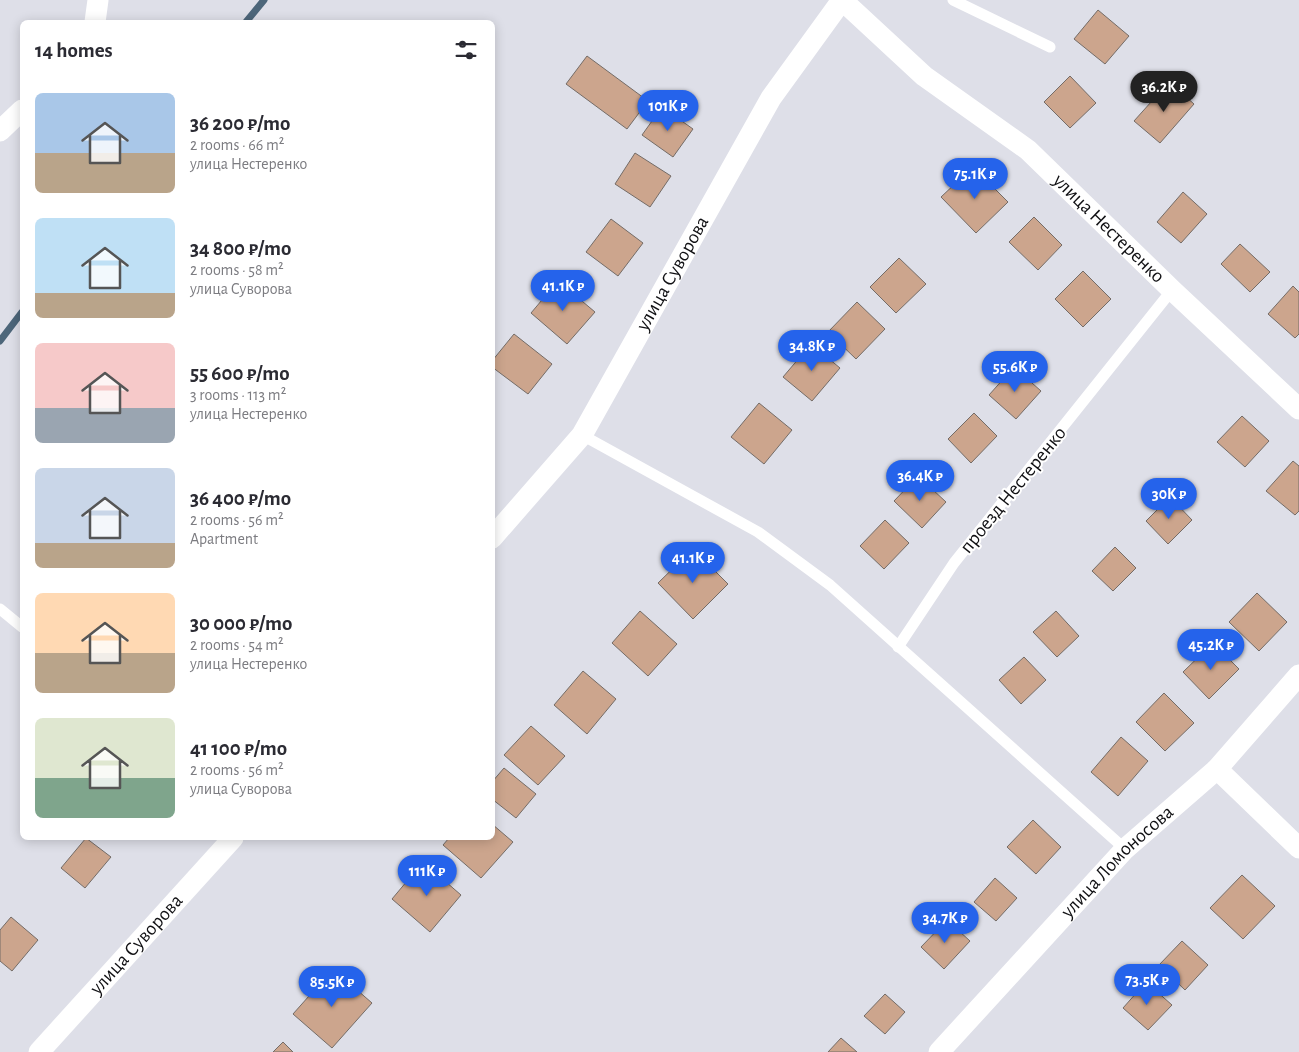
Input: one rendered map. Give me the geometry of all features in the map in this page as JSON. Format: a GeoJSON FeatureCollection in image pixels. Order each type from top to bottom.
{"type":"FeatureCollection","features":[{"type":"Feature","properties":{"kind":"street"},"geometry":{"type":"LineString","coordinates":[[95,20],[98,0]]}},
{"type":"Feature","properties":{"kind":"street","name":"улица Нестеренко"},"geometry":{"type":"LineString","coordinates":[[842,0],[924,76],[1028,150],[1172,290],[1299,409]]}},
{"type":"Feature","properties":{"kind":"street","name":"улица Суворова"},"geometry":{"type":"LineString","coordinates":[[495,535],[582,435],[771,98],[842,0]]}},
{"type":"Feature","properties":{"kind":"street"},"geometry":{"type":"LineString","coordinates":[[0,131],[20,112]]}},
{"type":"Feature","properties":{"kind":"street","name":"улица Ломоносова"},"geometry":{"type":"LineString","coordinates":[[939,1052],[1125,849],[1217,769],[1299,674]]}},
{"type":"Feature","properties":{"kind":"street"},"geometry":{"type":"LineString","coordinates":[[1217,769],[1299,848]]}},
{"type":"Feature","properties":{"kind":"street","name":"улица Суворова"},"geometry":{"type":"LineString","coordinates":[[39,1052],[231,840]]}},
{"type":"Feature","properties":{"kind":"lane"},"geometry":{"type":"LineString","coordinates":[[953,0],[1050,47]]}},
{"type":"Feature","properties":{"kind":"lane","name":"проезд Нестеренко"},"geometry":{"type":"LineString","coordinates":[[898,647],[954,564],[1172,290]]}},
{"type":"Feature","properties":{"kind":"lane"},"geometry":{"type":"LineString","coordinates":[[582,435],[758,532],[830,585],[1125,849]]}},
{"type":"Feature","properties":{"kind":"lane"},"geometry":{"type":"LineString","coordinates":[[0,609],[20,625]]}},
{"type":"Feature","properties":{"kind":"building"},"geometry":{"type":"Polygon","coordinates":[[[1098,10],[1129,36],[1105,64],[1074,39],[1098,10]]]}},
{"type":"Feature","properties":{"kind":"building"},"geometry":{"type":"Polygon","coordinates":[[[587,56],[648,101],[627,129],[566,84],[587,56]]]}},
{"type":"Feature","properties":{"kind":"building"},"geometry":{"type":"Polygon","coordinates":[[[1070,76],[1096,103],[1070,128],[1044,102],[1070,76]]]}},
{"type":"Feature","properties":{"kind":"building"},"geometry":{"type":"Polygon","coordinates":[[[1169,82],[1194,104],[1160,143],[1134,121],[1169,82]]]}},
{"type":"Feature","properties":{"kind":"building"},"geometry":{"type":"Polygon","coordinates":[[[662,107],[693,129],[673,157],[642,135],[662,107]]]}},
{"type":"Feature","properties":{"kind":"building"},"geometry":{"type":"Polygon","coordinates":[[[635,153],[671,176],[650,207],[615,184],[635,153]]]}},
{"type":"Feature","properties":{"kind":"building"},"geometry":{"type":"Polygon","coordinates":[[[973,167],[1008,202],[976,233],[941,197],[973,167]]]}},
{"type":"Feature","properties":{"kind":"building"},"geometry":{"type":"Polygon","coordinates":[[[1183,192],[1207,214],[1181,243],[1157,222],[1183,192]]]}},
{"type":"Feature","properties":{"kind":"building"},"geometry":{"type":"Polygon","coordinates":[[[1034,217],[1062,245],[1038,270],[1009,242],[1034,217]]]}},
{"type":"Feature","properties":{"kind":"building"},"geometry":{"type":"Polygon","coordinates":[[[611,219],[643,243],[618,276],[586,252],[611,219]]]}},
{"type":"Feature","properties":{"kind":"building"},"geometry":{"type":"Polygon","coordinates":[[[1240,244],[1270,272],[1250,292],[1221,264],[1240,244]]]}},
{"type":"Feature","properties":{"kind":"building"},"geometry":{"type":"Polygon","coordinates":[[[899,258],[926,284],[896,313],[870,287],[899,258]]]}},
{"type":"Feature","properties":{"kind":"building"},"geometry":{"type":"Polygon","coordinates":[[[1083,271],[1111,299],[1083,327],[1055,299],[1083,271]]]}},
{"type":"Feature","properties":{"kind":"building"},"geometry":{"type":"Polygon","coordinates":[[[558,281],[595,312],[567,344],[531,313],[558,281]]]}},
{"type":"Feature","properties":{"kind":"building"},"geometry":{"type":"Polygon","coordinates":[[[1293,286],[1299,292],[1299,334],[1295,338],[1268,314],[1293,286]]]}},
{"type":"Feature","properties":{"kind":"building"},"geometry":{"type":"Polygon","coordinates":[[[857,302],[885,329],[856,359],[828,332],[857,302]]]}},
{"type":"Feature","properties":{"kind":"building"},"geometry":{"type":"Polygon","coordinates":[[[514,334],[552,364],[528,394],[495,369],[495,357],[514,334]]]}},
{"type":"Feature","properties":{"kind":"building"},"geometry":{"type":"Polygon","coordinates":[[[811,344],[840,368],[812,401],[783,377],[811,344]]]}},
{"type":"Feature","properties":{"kind":"building"},"geometry":{"type":"Polygon","coordinates":[[[1014,367],[1041,391],[1016,419],[989,395],[1014,367]]]}},
{"type":"Feature","properties":{"kind":"building"},"geometry":{"type":"Polygon","coordinates":[[[759,403],[792,430],[764,464],[731,437],[759,403]]]}},
{"type":"Feature","properties":{"kind":"building"},"geometry":{"type":"Polygon","coordinates":[[[974,413],[997,436],[971,463],[948,439],[974,413]]]}},
{"type":"Feature","properties":{"kind":"building"},"geometry":{"type":"Polygon","coordinates":[[[1242,416],[1269,441],[1245,467],[1217,442],[1242,416]]]}},
{"type":"Feature","properties":{"kind":"building"},"geometry":{"type":"Polygon","coordinates":[[[1293,461],[1299,466],[1299,511],[1295,515],[1266,491],[1293,461]]]}},
{"type":"Feature","properties":{"kind":"building"},"geometry":{"type":"Polygon","coordinates":[[[918,476],[946,502],[922,528],[894,501],[918,476]]]}},
{"type":"Feature","properties":{"kind":"building"},"geometry":{"type":"Polygon","coordinates":[[[1170,497],[1192,520],[1168,544],[1146,521],[1170,497]]]}},
{"type":"Feature","properties":{"kind":"building"},"geometry":{"type":"Polygon","coordinates":[[[885,520],[909,543],[884,569],[860,546],[885,520]]]}},
{"type":"Feature","properties":{"kind":"building"},"geometry":{"type":"Polygon","coordinates":[[[1115,547],[1136,568],[1113,591],[1092,571],[1115,547]]]}},
{"type":"Feature","properties":{"kind":"building"},"geometry":{"type":"Polygon","coordinates":[[[693,549],[728,584],[693,619],[658,583],[693,549]]]}},
{"type":"Feature","properties":{"kind":"building"},"geometry":{"type":"Polygon","coordinates":[[[1257,593],[1287,622],[1259,651],[1229,622],[1257,593]]]}},
{"type":"Feature","properties":{"kind":"building"},"geometry":{"type":"Polygon","coordinates":[[[640,611],[677,644],[648,676],[612,643],[640,611]]]}},
{"type":"Feature","properties":{"kind":"building"},"geometry":{"type":"Polygon","coordinates":[[[1056,611],[1079,636],[1057,657],[1033,632],[1056,611]]]}},
{"type":"Feature","properties":{"kind":"building"},"geometry":{"type":"Polygon","coordinates":[[[1213,643],[1239,669],[1209,699],[1183,672],[1213,643]]]}},
{"type":"Feature","properties":{"kind":"building"},"geometry":{"type":"Polygon","coordinates":[[[1024,657],[1046,680],[1021,704],[999,680],[1024,657]]]}},
{"type":"Feature","properties":{"kind":"building"},"geometry":{"type":"Polygon","coordinates":[[[583,671],[616,699],[587,734],[554,705],[583,671]]]}},
{"type":"Feature","properties":{"kind":"building"},"geometry":{"type":"Polygon","coordinates":[[[1164,693],[1194,723],[1165,751],[1136,722],[1164,693]]]}},
{"type":"Feature","properties":{"kind":"building"},"geometry":{"type":"Polygon","coordinates":[[[531,726],[565,756],[538,785],[504,755],[531,726]]]}},
{"type":"Feature","properties":{"kind":"building"},"geometry":{"type":"Polygon","coordinates":[[[1121,737],[1148,761],[1118,796],[1091,772],[1121,737]]]}},
{"type":"Feature","properties":{"kind":"building"},"geometry":{"type":"Polygon","coordinates":[[[504,768],[536,794],[516,818],[495,801],[495,778],[504,768]]]}},
{"type":"Feature","properties":{"kind":"building"},"geometry":{"type":"Polygon","coordinates":[[[1033,820],[1061,847],[1036,874],[1007,847],[1033,820]]]}},
{"type":"Feature","properties":{"kind":"building"},"geometry":{"type":"Polygon","coordinates":[[[495,827],[513,842],[481,878],[443,845],[447,840],[495,840],[495,827]]]}},
{"type":"Feature","properties":{"kind":"building"},"geometry":{"type":"Polygon","coordinates":[[[84,840],[89,840],[111,857],[85,888],[61,868],[84,840]]]}},
{"type":"Feature","properties":{"kind":"building"},"geometry":{"type":"Polygon","coordinates":[[[423,862],[461,895],[430,932],[392,899],[423,862]]]}},
{"type":"Feature","properties":{"kind":"building"},"geometry":{"type":"Polygon","coordinates":[[[1242,875],[1275,906],[1243,939],[1210,908],[1242,875]]]}},
{"type":"Feature","properties":{"kind":"building"},"geometry":{"type":"Polygon","coordinates":[[[995,878],[1017,898],[996,921],[974,902],[995,878]]]}},
{"type":"Feature","properties":{"kind":"building"},"geometry":{"type":"Polygon","coordinates":[[[11,917],[38,940],[12,971],[0,961],[0,930],[11,917]]]}},
{"type":"Feature","properties":{"kind":"building"},"geometry":{"type":"Polygon","coordinates":[[[947,920],[970,941],[944,969],[921,947],[947,920]]]}},
{"type":"Feature","properties":{"kind":"building"},"geometry":{"type":"Polygon","coordinates":[[[1182,941],[1208,965],[1185,990],[1159,965],[1182,941]]]}},
{"type":"Feature","properties":{"kind":"building"},"geometry":{"type":"Polygon","coordinates":[[[333,969],[372,1003],[332,1048],[293,1014],[333,969]]]}},
{"type":"Feature","properties":{"kind":"building"},"geometry":{"type":"Polygon","coordinates":[[[1146,982],[1172,1005],[1148,1030],[1123,1008],[1146,982]]]}},
{"type":"Feature","properties":{"kind":"building"},"geometry":{"type":"Polygon","coordinates":[[[885,994],[905,1012],[885,1034],[864,1016],[885,994]]]}},
{"type":"Feature","properties":{"kind":"building"},"geometry":{"type":"Polygon","coordinates":[[[841,1038],[857,1052],[828,1052],[841,1038]]]}},
{"type":"Feature","properties":{"kind":"building"},"geometry":{"type":"Polygon","coordinates":[[[283,1042],[293,1052],[273,1052],[283,1042]]]}},
{"type":"Feature","properties":{"kind":"waterway"},"geometry":{"type":"LineString","coordinates":[[248,20],[264,0]]}},
{"type":"Feature","properties":{"kind":"waterway"},"geometry":{"type":"LineString","coordinates":[[0,341],[20,315]]}}]}
